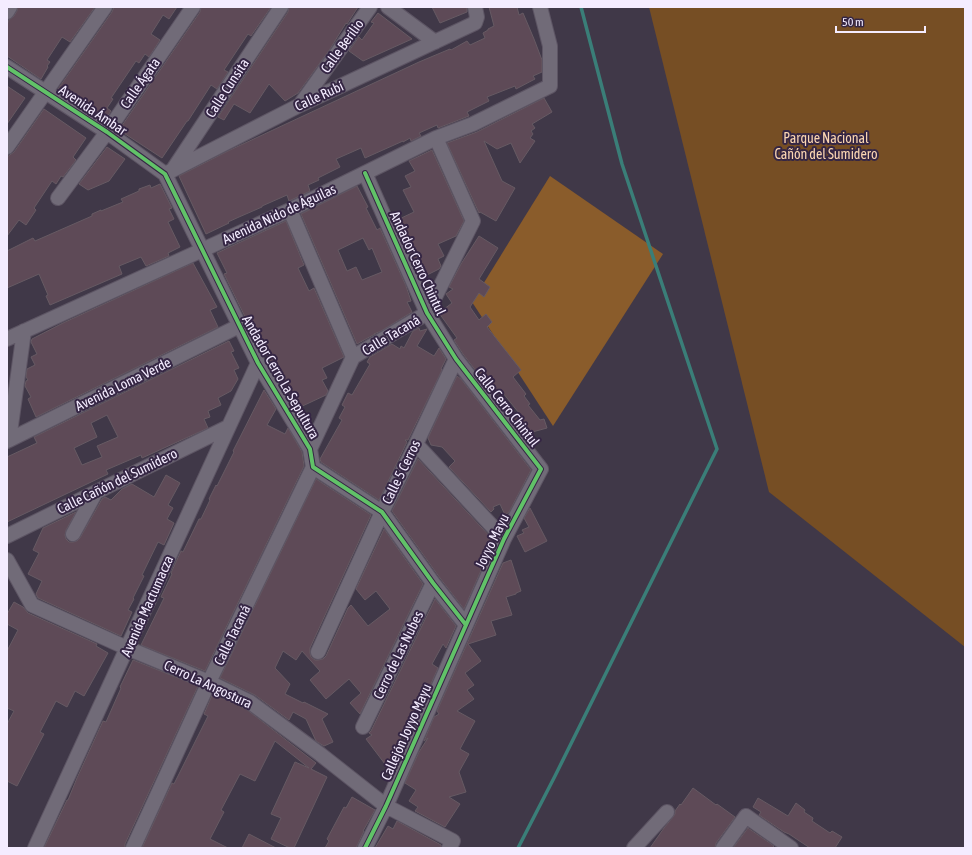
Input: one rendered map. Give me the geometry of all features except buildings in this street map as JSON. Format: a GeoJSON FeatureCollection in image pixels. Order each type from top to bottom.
{"type":"FeatureCollection","features":[{"type":"Feature","properties":{"kind":"street"},"geometry":{"type":"LineString","coordinates":[[7,12],[10,7]]}},
{"type":"Feature","properties":{"kind":"street"},"geometry":{"type":"LineString","coordinates":[[7,147],[105,7]]}},
{"type":"Feature","properties":{"kind":"street","name":"Calle Ágata"},"geometry":{"type":"LineString","coordinates":[[58,198],[107,132],[193,7]]}},
{"type":"Feature","properties":{"kind":"street","name":"Calle Cunsita"},"geometry":{"type":"LineString","coordinates":[[170,172],[281,7]]}},
{"type":"Feature","properties":{"kind":"street","name":"Calle Berilio"},"geometry":{"type":"LineString","coordinates":[[300,105],[370,7]]}},
{"type":"Feature","properties":{"kind":"street"},"geometry":{"type":"LineString","coordinates":[[388,7],[435,42]]}},
{"type":"Feature","properties":{"kind":"street","name":"Avenida Nido de Águilas"},"geometry":{"type":"LineString","coordinates":[[7,339],[290,210],[436,138],[472,124],[550,86],[550,46],[540,7]]}},
{"type":"Feature","properties":{"kind":"street","name":"Calle Rubí"},"geometry":{"type":"LineString","coordinates":[[170,172],[300,105],[435,42],[476,16]]}},
{"type":"Feature","properties":{"kind":"street","name":"Avenida Ámbar"},"geometry":{"type":"LineString","coordinates":[[7,67],[170,172]]}},
{"type":"Feature","properties":{"kind":"street","name":"Calle Tacaná"},"geometry":{"type":"LineString","coordinates":[[310,449],[353,357],[427,313],[473,221],[436,138]]}},
{"type":"Feature","properties":{"kind":"street","name":"Andador Cerro La Sepultura"},"geometry":{"type":"LineString","coordinates":[[170,172],[203,249],[239,326],[258,363],[310,449],[313,467]]}},
{"type":"Feature","properties":{"kind":"street","name":"Andador Cerro Chintul"},"geometry":{"type":"LineString","coordinates":[[365,173],[427,313],[456,359]]}},
{"type":"Feature","properties":{"kind":"street"},"geometry":{"type":"LineString","coordinates":[[290,210],[353,357]]}},
{"type":"Feature","properties":{"kind":"street","name":"Avenida Loma Verde"},"geometry":{"type":"LineString","coordinates":[[8,440],[239,326]]}},
{"type":"Feature","properties":{"kind":"street"},"geometry":{"type":"LineString","coordinates":[[8,440],[24,331]]}},
{"type":"Feature","properties":{"kind":"street","name":"Calle 5 Cerros"},"geometry":{"type":"LineString","coordinates":[[318,652],[382,512],[456,359]]}},
{"type":"Feature","properties":{"kind":"street","name":"Calle Cerro Chintul"},"geometry":{"type":"LineString","coordinates":[[456,359],[541,469]]}},
{"type":"Feature","properties":{"kind":"street","name":"Avenida Mactumacza"},"geometry":{"type":"LineString","coordinates":[[35,848],[258,363]]}},
{"type":"Feature","properties":{"kind":"street","name":"Calle Cañón del Sumidero"},"geometry":{"type":"LineString","coordinates":[[7,536],[228,427]]}},
{"type":"Feature","properties":{"kind":"street"},"geometry":{"type":"LineString","coordinates":[[416,444],[504,539]]}},
{"type":"Feature","properties":{"kind":"street"},"geometry":{"type":"LineString","coordinates":[[313,467],[382,512],[433,583],[466,625]]}},
{"type":"Feature","properties":{"kind":"street","name":"Calle Tacaná"},"geometry":{"type":"LineString","coordinates":[[133,848],[209,682],[313,467]]}},
{"type":"Feature","properties":{"kind":"street","name":"Joyyo Mayu"},"geometry":{"type":"LineString","coordinates":[[466,625],[504,539],[541,469]]}},
{"type":"Feature","properties":{"kind":"street"},"geometry":{"type":"LineString","coordinates":[[73,534],[96,492]]}},
{"type":"Feature","properties":{"kind":"street","name":"Cerro La Angostura"},"geometry":{"type":"LineString","coordinates":[[7,560],[32,605],[127,648],[209,682],[250,702],[320,754],[386,806],[451,845]]}},
{"type":"Feature","properties":{"kind":"street","name":"Cerro de Las Nubes"},"geometry":{"type":"LineString","coordinates":[[363,727],[433,583]]}},
{"type":"Feature","properties":{"kind":"street","name":"Callejón Joyyo Mayu"},"geometry":{"type":"LineString","coordinates":[[365,848],[386,806],[466,625]]}},
{"type":"Feature","properties":{"kind":"street"},"geometry":{"type":"LineString","coordinates":[[634,848],[667,812]]}},
{"type":"Feature","properties":{"kind":"street"},"geometry":{"type":"LineString","coordinates":[[723,848],[746,816],[791,848]]}},
{"type":"Feature","properties":{"kind":"green space","name":"Parque Nacional Cañón del Sumidero"},"geometry":{"type":"Polygon","coordinates":[[[649,7],[965,7],[965,647],[769,492],[649,7]]]}},
{"type":"Feature","properties":{"kind":"shaded area"},"geometry":{"type":"Polygon","coordinates":[[[550,176],[663,254],[553,426],[472,302],[550,176]]]}},
{"type":"Feature","properties":{"kind":"waterway"},"geometry":{"type":"LineString","coordinates":[[518,848],[717,449],[622,164],[581,7]]}},
{"type":"Feature","properties":{"kind":"cycle path"},"geometry":{"type":"LineString","coordinates":[[7,67],[107,132],[165,174],[258,363],[310,449],[313,467],[382,512],[433,583],[466,625]]}},
{"type":"Feature","properties":{"kind":"cycle path"},"geometry":{"type":"LineString","coordinates":[[365,173],[427,313],[456,359],[541,469],[504,539],[386,806],[365,848]]}}]}
